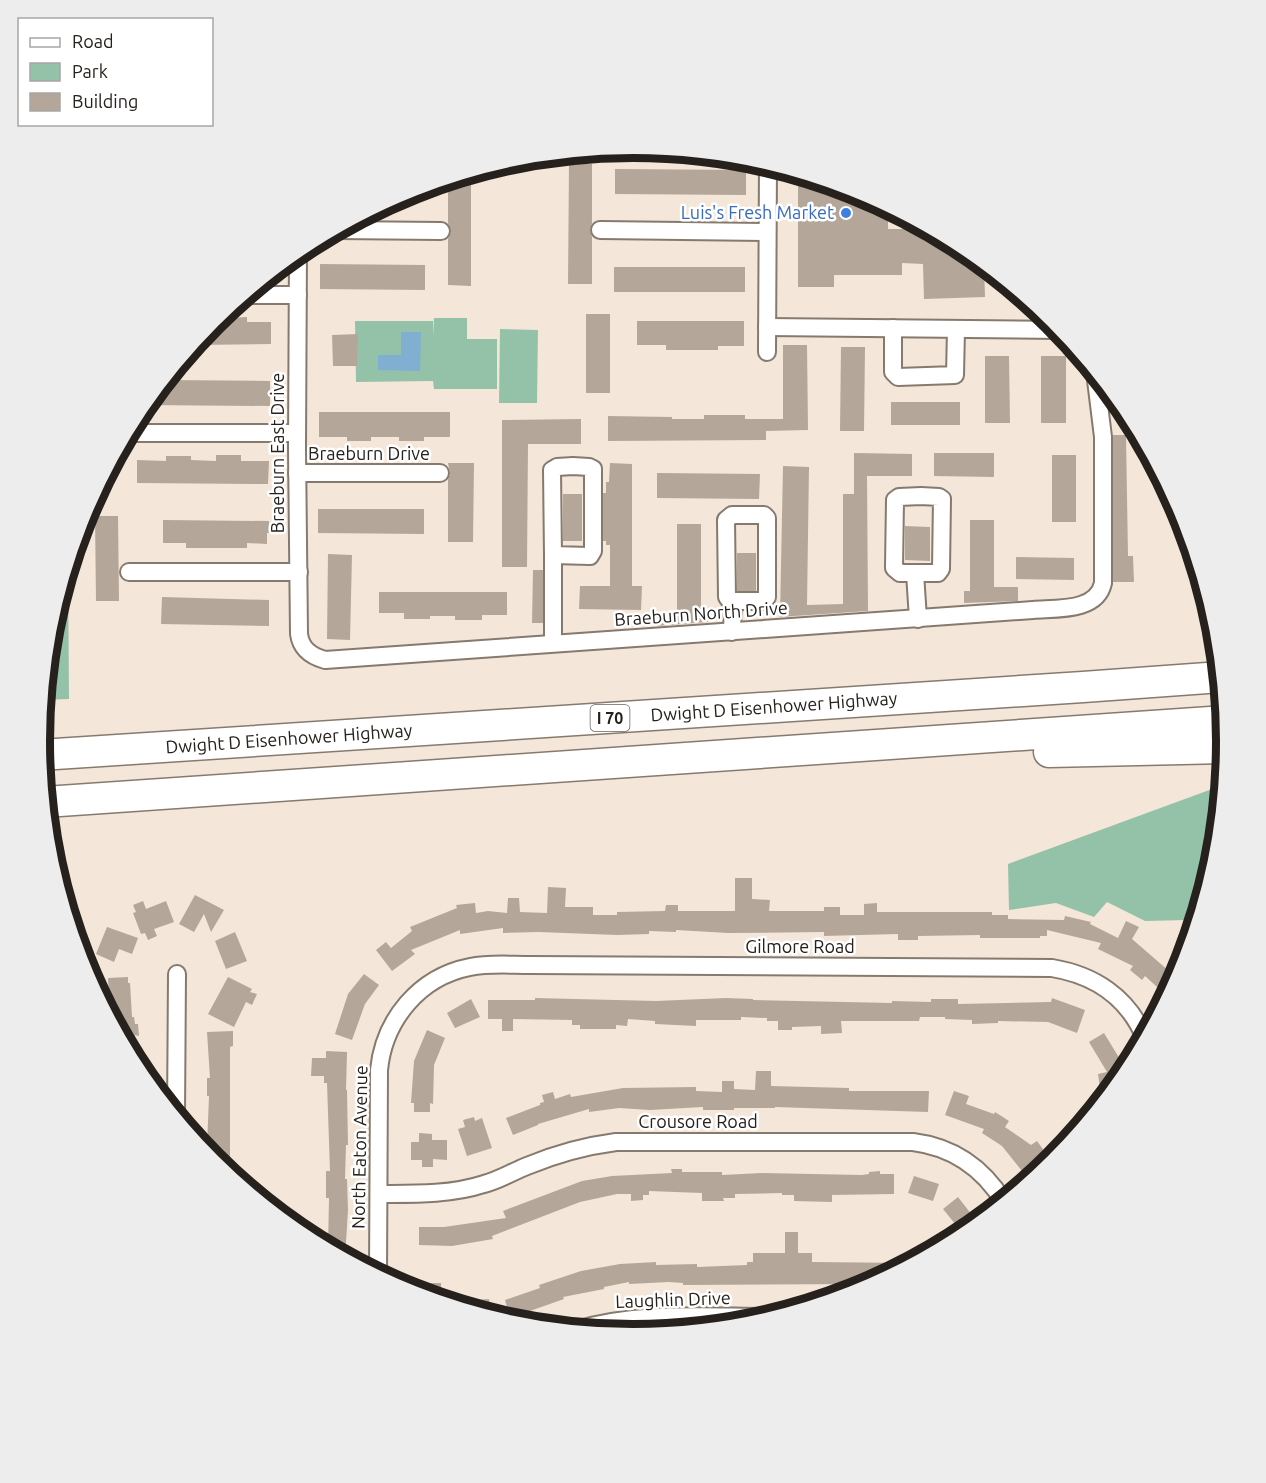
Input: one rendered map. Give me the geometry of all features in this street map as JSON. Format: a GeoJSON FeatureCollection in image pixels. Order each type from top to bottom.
{"type":"FeatureCollection","features":[{"type":"Feature","properties":{"kind":"highway","name":"Dwight D Eisenhower Highway"},"geometry":{"type":"LineString","coordinates":[[50,754],[1083,687],[1213,676]]}},
{"type":"Feature","properties":{"kind":"highway"},"geometry":{"type":"LineString","coordinates":[[53,803],[1215,722]]}},
{"type":"Feature","properties":{"kind":"highway"},"geometry":{"type":"LineString","coordinates":[[827,748],[1053,752],[1216,748]]}},
{"type":"Feature","properties":{"kind":"street"},"geometry":{"type":"LineString","coordinates":[[767,352],[768,174]]}},
{"type":"Feature","properties":{"kind":"street"},"geometry":{"type":"LineString","coordinates":[[352,230],[441,231]]}},
{"type":"Feature","properties":{"kind":"street"},"geometry":{"type":"LineString","coordinates":[[600,230],[767,232]]}},
{"type":"Feature","properties":{"kind":"street","name":"Braeburn East Drive"},"geometry":{"type":"LineString","coordinates":[[298,264],[298,572],[300,639],[308,652]]}},
{"type":"Feature","properties":{"kind":"street"},"geometry":{"type":"LineString","coordinates":[[258,295],[298,295]]}},
{"type":"Feature","properties":{"kind":"street"},"geometry":{"type":"LineString","coordinates":[[767,327],[1047,330]]}},
{"type":"Feature","properties":{"kind":"street"},"geometry":{"type":"LineString","coordinates":[[893,328],[893,372],[898,376],[955,375],[956,329]]}},
{"type":"Feature","properties":{"kind":"street","name":"Braeburn North Drive"},"geometry":{"type":"LineString","coordinates":[[308,652],[325,660],[918,619],[1059,608],[1087,603],[1097,596],[1102,583],[1102,437],[1097,387]]}},
{"type":"Feature","properties":{"kind":"street","name":"Braeburn Drive"},"geometry":{"type":"LineString","coordinates":[[138,433],[297,433]]}},
{"type":"Feature","properties":{"kind":"street"},"geometry":{"type":"LineString","coordinates":[[553,555],[590,556],[593,551],[594,472],[589,467],[557,467],[552,470],[553,643]]}},
{"type":"Feature","properties":{"kind":"street","name":"Braeburn Drive"},"geometry":{"type":"LineString","coordinates":[[297,473],[441,473]]}},
{"type":"Feature","properties":{"kind":"street"},"geometry":{"type":"LineString","coordinates":[[899,497],[939,497],[942,499],[941,569],[938,573],[915,573],[900,573],[894,568],[895,500],[899,497]]}},
{"type":"Feature","properties":{"kind":"street"},"geometry":{"type":"LineString","coordinates":[[764,515],[768,520],[768,597],[760,601],[733,602],[727,597],[726,520],[729,516],[764,515]]}},
{"type":"Feature","properties":{"kind":"street"},"geometry":{"type":"LineString","coordinates":[[129,572],[298,572]]}},
{"type":"Feature","properties":{"kind":"street"},"geometry":{"type":"LineString","coordinates":[[915,573],[918,619]]}},
{"type":"Feature","properties":{"kind":"street"},"geometry":{"type":"LineString","coordinates":[[760,601],[760,630]]}},
{"type":"Feature","properties":{"kind":"street"},"geometry":{"type":"LineString","coordinates":[[732,632],[733,602]]}},
{"type":"Feature","properties":{"kind":"street","name":"Gilmore Road"},"geometry":{"type":"LineString","coordinates":[[446,975],[479,966],[1045,967],[1078,974],[1102,985],[1120,1000],[1140,1029]]}},
{"type":"Feature","properties":{"kind":"street"},"geometry":{"type":"LineString","coordinates":[[176,1104],[177,974]]}},
{"type":"Feature","properties":{"kind":"street","name":"North Eaton Avenue"},"geometry":{"type":"LineString","coordinates":[[378,1266],[379,1070],[384,1043],[392,1024],[408,1002],[429,984],[446,975]]}},
{"type":"Feature","properties":{"kind":"street","name":"Crousore Road"},"geometry":{"type":"LineString","coordinates":[[379,1194],[427,1194],[466,1189],[497,1180],[526,1166],[570,1150],[616,1142],[913,1142],[939,1147],[963,1158],[988,1179],[999,1195]]}},
{"type":"Feature","properties":{"kind":"street","name":"Laughlin Drive"},"geometry":{"type":"LineString","coordinates":[[597,1324],[642,1317],[728,1317]]}},
{"type":"Feature","properties":{"kind":"green space"},"geometry":{"type":"Polygon","coordinates":[[[434,318],[467,318],[467,339],[497,339],[497,389],[434,389],[433,381],[356,382],[355,321],[433,321],[433,337],[434,318]]]}},
{"type":"Feature","properties":{"kind":"green space"},"geometry":{"type":"Polygon","coordinates":[[[500,329],[538,330],[537,403],[499,403],[500,329]]]}},
{"type":"Feature","properties":{"kind":"green space"},"geometry":{"type":"Polygon","coordinates":[[[68,594],[69,699],[51,700],[54,665],[68,594]]]}},
{"type":"Feature","properties":{"kind":"green space"},"geometry":{"type":"Polygon","coordinates":[[[1214,788],[1212,818],[1205,855],[1197,893],[1188,920],[1145,921],[1107,902],[1094,917],[1056,903],[1009,910],[1008,864],[1214,788]]]}},
{"type":"Feature","properties":{"kind":"water"},"geometry":{"type":"Polygon","coordinates":[[[401,332],[421,332],[420,371],[378,370],[378,355],[401,355],[401,332]]]}},
{"type":"Feature","properties":{"kind":"building"},"geometry":{"type":"Polygon","coordinates":[[[569,164],[592,164],[590,230],[592,284],[568,284],[569,164]]]}},
{"type":"Feature","properties":{"kind":"building"},"geometry":{"type":"Polygon","coordinates":[[[615,169],[746,170],[746,195],[615,194],[615,169]]]}},
{"type":"Feature","properties":{"kind":"building"},"geometry":{"type":"Polygon","coordinates":[[[471,181],[471,286],[448,285],[448,239],[451,231],[448,223],[448,188],[471,181]]]}},
{"type":"Feature","properties":{"kind":"building"},"geometry":{"type":"Polygon","coordinates":[[[798,182],[856,202],[888,217],[888,229],[912,229],[925,236],[984,276],[985,297],[924,299],[923,264],[902,263],[902,275],[834,275],[834,287],[798,287],[798,182]]]}},
{"type":"Feature","properties":{"kind":"building"},"geometry":{"type":"Polygon","coordinates":[[[320,264],[425,265],[425,290],[320,289],[320,264]]]}},
{"type":"Feature","properties":{"kind":"building"},"geometry":{"type":"Polygon","coordinates":[[[614,267],[745,267],[745,292],[614,292],[614,267]]]}},
{"type":"Feature","properties":{"kind":"building"},"geometry":{"type":"Polygon","coordinates":[[[586,314],[610,314],[610,393],[586,393],[586,314]]]}},
{"type":"Feature","properties":{"kind":"building"},"geometry":{"type":"Polygon","coordinates":[[[247,317],[247,322],[271,322],[271,344],[205,345],[232,318],[247,317]]]}},
{"type":"Feature","properties":{"kind":"building"},"geometry":{"type":"Polygon","coordinates":[[[637,321],[744,321],[744,346],[718,346],[718,350],[666,350],[666,345],[637,345],[637,321]]]}},
{"type":"Feature","properties":{"kind":"building"},"geometry":{"type":"Polygon","coordinates":[[[358,334],[357,366],[333,366],[332,335],[358,334]]]}},
{"type":"Feature","properties":{"kind":"building"},"geometry":{"type":"Polygon","coordinates":[[[783,345],[807,345],[808,430],[766,431],[766,440],[608,441],[608,416],[704,419],[704,415],[745,415],[745,419],[783,419],[783,345]]]}},
{"type":"Feature","properties":{"kind":"building"},"geometry":{"type":"Polygon","coordinates":[[[841,347],[865,347],[864,431],[840,431],[841,347]]]}},
{"type":"Feature","properties":{"kind":"building"},"geometry":{"type":"Polygon","coordinates":[[[985,356],[1009,356],[1010,423],[985,423],[985,356]]]}},
{"type":"Feature","properties":{"kind":"building"},"geometry":{"type":"Polygon","coordinates":[[[1041,356],[1066,356],[1066,423],[1041,423],[1041,356]]]}},
{"type":"Feature","properties":{"kind":"building"},"geometry":{"type":"Polygon","coordinates":[[[175,380],[270,381],[270,406],[156,405],[175,380]]]}},
{"type":"Feature","properties":{"kind":"building"},"geometry":{"type":"Polygon","coordinates":[[[891,402],[960,402],[960,425],[891,425],[891,402]]]}},
{"type":"Feature","properties":{"kind":"building"},"geometry":{"type":"Polygon","coordinates":[[[319,412],[450,412],[450,437],[424,437],[424,441],[399,441],[399,437],[371,437],[371,441],[347,441],[347,437],[319,437],[319,412]]]}},
{"type":"Feature","properties":{"kind":"building"},"geometry":{"type":"Polygon","coordinates":[[[581,419],[581,444],[528,444],[527,567],[502,567],[502,420],[581,419]]]}},
{"type":"Feature","properties":{"kind":"building"},"geometry":{"type":"Polygon","coordinates":[[[1113,435],[1126,435],[1128,556],[1133,556],[1134,582],[1113,582],[1113,435]]]}},
{"type":"Feature","properties":{"kind":"building"},"geometry":{"type":"Polygon","coordinates":[[[854,453],[912,454],[912,476],[867,476],[868,611],[780,617],[783,466],[809,467],[807,605],[843,604],[843,494],[854,494],[854,453]]]}},
{"type":"Feature","properties":{"kind":"building"},"geometry":{"type":"Polygon","coordinates":[[[934,453],[994,453],[994,477],[934,476],[934,453]]]}},
{"type":"Feature","properties":{"kind":"building"},"geometry":{"type":"Polygon","coordinates":[[[216,455],[241,455],[241,461],[269,461],[268,484],[137,483],[137,460],[166,461],[166,456],[191,456],[191,460],[216,461],[216,455]]]}},
{"type":"Feature","properties":{"kind":"building"},"geometry":{"type":"Polygon","coordinates":[[[1052,455],[1076,455],[1076,522],[1052,522],[1052,455]]]}},
{"type":"Feature","properties":{"kind":"building"},"geometry":{"type":"Polygon","coordinates":[[[448,463],[474,463],[473,542],[448,542],[448,479],[450,474],[448,463]]]}},
{"type":"Feature","properties":{"kind":"building"},"geometry":{"type":"Polygon","coordinates":[[[610,463],[632,464],[632,586],[642,586],[641,610],[579,609],[580,586],[610,586],[610,545],[606,545],[606,541],[603,541],[603,493],[606,493],[606,482],[609,482],[610,463]]]}},
{"type":"Feature","properties":{"kind":"building"},"geometry":{"type":"Polygon","coordinates":[[[657,473],[760,474],[759,499],[657,498],[657,473]]]}},
{"type":"Feature","properties":{"kind":"building"},"geometry":{"type":"Polygon","coordinates":[[[563,494],[582,494],[582,541],[563,541],[563,494]]]}},
{"type":"Feature","properties":{"kind":"building"},"geometry":{"type":"Polygon","coordinates":[[[318,509],[424,509],[424,534],[318,533],[318,509]]]}},
{"type":"Feature","properties":{"kind":"building"},"geometry":{"type":"Polygon","coordinates":[[[95,516],[118,516],[119,601],[96,601],[95,516]]]}},
{"type":"Feature","properties":{"kind":"building"},"geometry":{"type":"Polygon","coordinates":[[[163,520],[269,521],[269,533],[267,533],[267,544],[247,543],[247,548],[186,548],[186,543],[163,543],[163,520]]]}},
{"type":"Feature","properties":{"kind":"building"},"geometry":{"type":"Polygon","coordinates":[[[970,520],[994,520],[994,587],[1018,587],[1018,601],[964,603],[964,591],[970,591],[970,520]]]}},
{"type":"Feature","properties":{"kind":"building"},"geometry":{"type":"Polygon","coordinates":[[[677,524],[701,524],[701,613],[708,612],[708,622],[656,626],[656,614],[677,613],[677,524]]]}},
{"type":"Feature","properties":{"kind":"building"},"geometry":{"type":"Polygon","coordinates":[[[905,526],[930,527],[930,561],[905,560],[905,526]]]}},
{"type":"Feature","properties":{"kind":"building"},"geometry":{"type":"Polygon","coordinates":[[[737,553],[756,553],[756,591],[737,591],[737,553]]]}},
{"type":"Feature","properties":{"kind":"building"},"geometry":{"type":"Polygon","coordinates":[[[328,554],[352,555],[350,640],[327,639],[328,554]]]}},
{"type":"Feature","properties":{"kind":"building"},"geometry":{"type":"Polygon","coordinates":[[[1016,557],[1074,558],[1074,580],[1016,579],[1016,557]]]}},
{"type":"Feature","properties":{"kind":"building"},"geometry":{"type":"Polygon","coordinates":[[[533,570],[543,570],[543,623],[532,623],[533,570]]]}},
{"type":"Feature","properties":{"kind":"building"},"geometry":{"type":"Polygon","coordinates":[[[379,592],[507,592],[507,615],[482,615],[482,620],[455,620],[455,616],[404,619],[404,613],[379,613],[379,592]]]}},
{"type":"Feature","properties":{"kind":"building"},"geometry":{"type":"Polygon","coordinates":[[[162,597],[269,600],[269,626],[161,624],[162,597]]]}},
{"type":"Feature","properties":{"kind":"building"},"geometry":{"type":"Polygon","coordinates":[[[735,878],[752,878],[752,899],[770,900],[769,911],[824,911],[824,907],[840,907],[840,915],[864,915],[864,904],[877,903],[877,912],[992,912],[992,915],[1008,915],[1008,919],[1064,920],[1065,916],[1091,922],[1090,924],[1118,938],[1126,921],[1139,927],[1132,939],[1169,971],[1161,990],[1145,976],[1142,980],[1130,970],[1133,966],[1098,949],[1101,943],[1047,930],[1047,936],[1040,936],[1040,938],[980,938],[980,935],[918,936],[918,940],[898,940],[898,934],[824,936],[824,932],[728,933],[676,930],[676,932],[649,931],[649,934],[617,935],[503,933],[503,928],[460,934],[460,930],[411,950],[415,954],[392,971],[376,950],[386,942],[391,948],[412,931],[410,927],[457,908],[456,905],[475,903],[476,913],[488,911],[507,913],[508,898],[519,898],[520,912],[547,913],[548,887],[566,888],[565,907],[593,907],[593,915],[665,911],[666,905],[678,905],[678,911],[735,911],[735,878]]]}},
{"type":"Feature","properties":{"kind":"building"},"geometry":{"type":"Polygon","coordinates":[[[195,895],[224,910],[211,932],[204,914],[194,932],[179,924],[195,895]]]}},
{"type":"Feature","properties":{"kind":"building"},"geometry":{"type":"Polygon","coordinates":[[[143,901],[146,909],[166,901],[174,922],[154,929],[157,936],[148,940],[145,933],[141,934],[133,913],[136,912],[133,905],[143,901]]]}},
{"type":"Feature","properties":{"kind":"building"},"geometry":{"type":"Polygon","coordinates":[[[107,927],[138,938],[132,954],[119,949],[114,962],[96,954],[107,927]]]}},
{"type":"Feature","properties":{"kind":"building"},"geometry":{"type":"Polygon","coordinates":[[[235,932],[247,961],[226,969],[215,941],[235,932]]]}},
{"type":"Feature","properties":{"kind":"building"},"geometry":{"type":"Polygon","coordinates":[[[364,974],[379,985],[365,1004],[352,1040],[335,1034],[348,994],[364,974]]]}},
{"type":"Feature","properties":{"kind":"building"},"geometry":{"type":"Polygon","coordinates":[[[128,977],[132,1017],[134,1017],[135,1024],[138,1024],[139,1036],[135,1035],[136,1044],[109,998],[108,978],[128,977]]]}},
{"type":"Feature","properties":{"kind":"building"},"geometry":{"type":"Polygon","coordinates":[[[228,977],[252,989],[250,992],[257,994],[252,1005],[246,1002],[234,1027],[208,1014],[228,977]]]}},
{"type":"Feature","properties":{"kind":"building"},"geometry":{"type":"Polygon","coordinates":[[[535,998],[656,1001],[726,998],[892,1003],[892,1001],[931,1002],[931,999],[958,999],[958,1004],[1051,1002],[1052,998],[1085,1010],[1077,1033],[1048,1022],[998,1021],[998,1023],[972,1024],[972,1020],[945,1019],[945,1017],[920,1017],[919,1021],[841,1021],[842,1033],[821,1034],[821,1026],[778,1030],[778,1021],[767,1021],[767,1018],[696,1020],[696,1026],[655,1024],[655,1021],[628,1019],[627,1026],[616,1025],[616,1029],[580,1029],[580,1025],[572,1025],[572,1020],[513,1019],[513,1031],[502,1031],[502,1019],[488,1019],[488,1000],[535,1000],[535,998]]]}},
{"type":"Feature","properties":{"kind":"building"},"geometry":{"type":"Polygon","coordinates":[[[471,999],[480,1017],[455,1028],[447,1013],[471,999]]]}},
{"type":"Feature","properties":{"kind":"building"},"geometry":{"type":"Polygon","coordinates":[[[427,1030],[445,1038],[434,1065],[433,1104],[430,1103],[430,1112],[414,1112],[414,1103],[411,1103],[414,1061],[427,1030]]]}},
{"type":"Feature","properties":{"kind":"building"},"geometry":{"type":"Polygon","coordinates":[[[233,1031],[233,1046],[230,1047],[230,1163],[207,1140],[209,1096],[207,1096],[207,1078],[210,1078],[207,1032],[233,1031]]]}},
{"type":"Feature","properties":{"kind":"building"},"geometry":{"type":"Polygon","coordinates":[[[1104,1033],[1118,1056],[1119,1064],[1100,1091],[1098,1074],[1107,1072],[1089,1042],[1104,1033]]]}},
{"type":"Feature","properties":{"kind":"building"},"geometry":{"type":"Polygon","coordinates":[[[326,1051],[347,1052],[348,1145],[346,1145],[345,1179],[347,1179],[348,1210],[346,1249],[328,1239],[329,1198],[326,1198],[326,1171],[330,1171],[327,1083],[324,1083],[324,1076],[311,1076],[312,1058],[326,1058],[326,1051]]]}},
{"type":"Feature","properties":{"kind":"building"},"geometry":{"type":"Polygon","coordinates":[[[756,1071],[771,1071],[771,1086],[849,1088],[849,1091],[929,1091],[928,1112],[775,1107],[734,1108],[734,1110],[703,1110],[703,1107],[650,1110],[619,1108],[589,1112],[589,1109],[538,1124],[513,1135],[506,1118],[540,1105],[544,1102],[542,1095],[553,1092],[555,1099],[570,1094],[571,1097],[623,1088],[696,1087],[696,1091],[722,1092],[722,1081],[734,1081],[734,1089],[755,1090],[756,1071]]]}},
{"type":"Feature","properties":{"kind":"building"},"geometry":{"type":"Polygon","coordinates":[[[954,1091],[969,1096],[966,1104],[994,1114],[995,1112],[1009,1121],[1005,1127],[1031,1145],[1037,1141],[1045,1152],[1024,1174],[1002,1146],[982,1133],[984,1129],[945,1115],[954,1091]]]}},
{"type":"Feature","properties":{"kind":"building"},"geometry":{"type":"Polygon","coordinates":[[[474,1117],[475,1121],[482,1118],[492,1148],[467,1156],[458,1129],[465,1127],[463,1120],[474,1117]]]}},
{"type":"Feature","properties":{"kind":"building"},"geometry":{"type":"Polygon","coordinates":[[[419,1133],[432,1134],[432,1140],[447,1140],[447,1160],[433,1159],[433,1167],[422,1167],[422,1160],[411,1160],[411,1142],[419,1142],[419,1133]]]}},
{"type":"Feature","properties":{"kind":"building"},"geometry":{"type":"Polygon","coordinates":[[[671,1169],[682,1169],[682,1172],[722,1172],[722,1175],[762,1173],[862,1175],[880,1171],[880,1174],[894,1174],[894,1194],[832,1195],[832,1202],[794,1201],[794,1195],[782,1195],[782,1193],[735,1194],[735,1198],[723,1198],[724,1201],[702,1201],[702,1193],[649,1191],[649,1195],[643,1195],[643,1200],[631,1201],[631,1194],[617,1194],[580,1202],[492,1236],[493,1239],[452,1246],[419,1245],[419,1227],[444,1227],[506,1218],[503,1211],[582,1181],[612,1176],[672,1173],[671,1169]]]}},
{"type":"Feature","properties":{"kind":"building"},"geometry":{"type":"Polygon","coordinates":[[[914,1176],[939,1184],[933,1201],[908,1193],[914,1176]]]}},
{"type":"Feature","properties":{"kind":"building"},"geometry":{"type":"Polygon","coordinates":[[[958,1197],[972,1216],[957,1227],[943,1209],[958,1197]]]}},
{"type":"Feature","properties":{"kind":"building"},"geometry":{"type":"Polygon","coordinates":[[[785,1232],[798,1232],[798,1253],[812,1253],[812,1262],[895,1263],[848,1284],[683,1285],[683,1283],[669,1282],[629,1284],[629,1282],[563,1297],[564,1299],[521,1314],[508,1311],[505,1300],[540,1288],[539,1285],[581,1271],[620,1264],[656,1262],[656,1265],[697,1264],[697,1267],[747,1265],[747,1262],[753,1262],[753,1253],[785,1253],[785,1232]]]}},
{"type":"Feature","properties":{"kind":"building"},"geometry":{"type":"Polygon","coordinates":[[[427,1283],[441,1283],[441,1293],[427,1287],[427,1283]]]}},
{"type":"Feature","properties":{"kind":"building"},"geometry":{"type":"Polygon","coordinates":[[[489,1299],[490,1307],[482,1305],[467,1301],[489,1299]]]}},
{"type":"Feature","properties":{"kind":"place","name":"Luis's Fresh Market"},"geometry":{"type":"Point","coordinates":[846,213]}}]}
